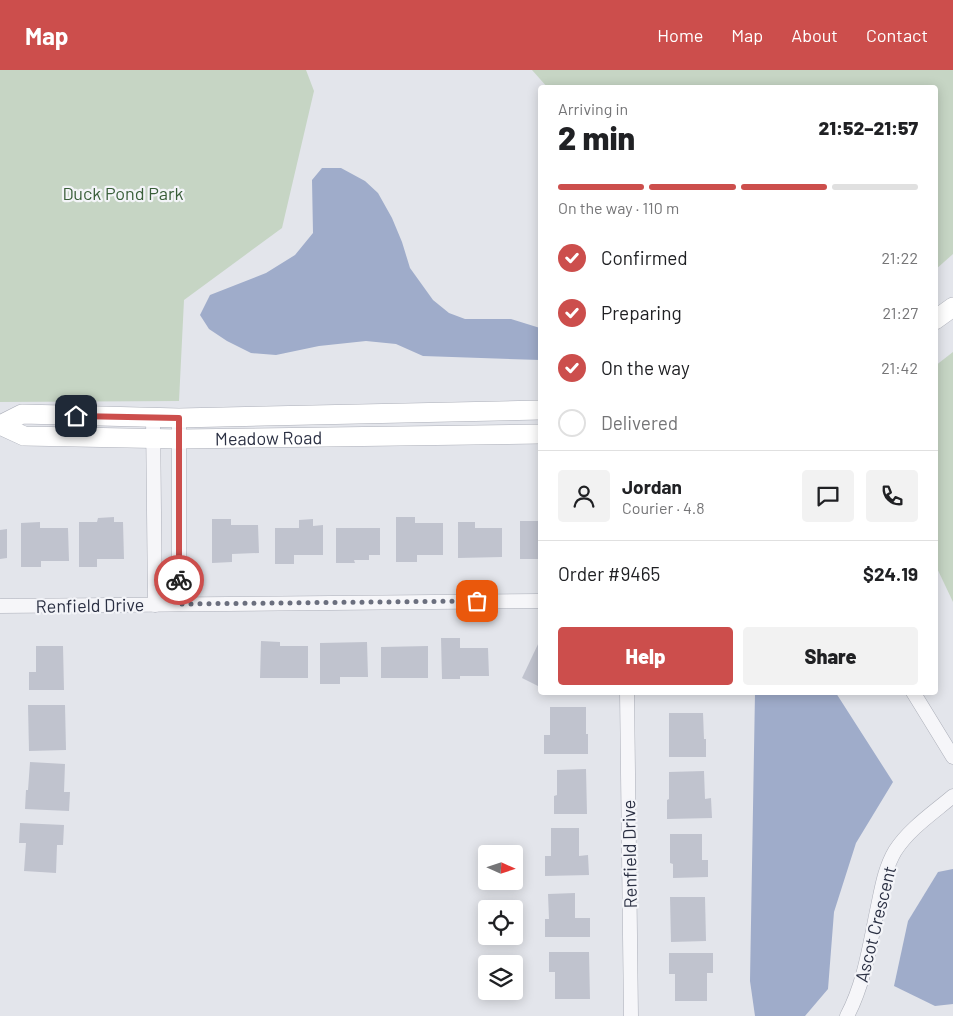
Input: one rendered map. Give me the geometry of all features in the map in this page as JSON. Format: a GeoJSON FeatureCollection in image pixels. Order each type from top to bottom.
{"type":"FeatureCollection","features":[{"type":"Feature","properties":{"kind":"street"},"geometry":{"type":"LineString","coordinates":[[938,318],[953,307]]}},
{"type":"Feature","properties":{"kind":"street","name":"Meadow Road"},"geometry":{"type":"LineString","coordinates":[[0,425],[22,414],[179,418],[538,410]]}},
{"type":"Feature","properties":{"kind":"street"},"geometry":{"type":"LineString","coordinates":[[152,417],[155,604]]}},
{"type":"Feature","properties":{"kind":"street"},"geometry":{"type":"LineString","coordinates":[[179,418],[179,604]]}},
{"type":"Feature","properties":{"kind":"street","name":"Meadow Road"},"geometry":{"type":"LineString","coordinates":[[0,425],[24,436],[179,439],[538,434]]}},
{"type":"Feature","properties":{"kind":"street","name":"Renfield Drive"},"geometry":{"type":"LineString","coordinates":[[0,606],[538,601]]}},
{"type":"Feature","properties":{"kind":"street","name":"Renfield Drive"},"geometry":{"type":"LineString","coordinates":[[627,695],[631,1016]]}},
{"type":"Feature","properties":{"kind":"street"},"geometry":{"type":"LineString","coordinates":[[915,695],[953,757]]}},
{"type":"Feature","properties":{"kind":"street","name":"Ascot Crescent"},"geometry":{"type":"LineString","coordinates":[[847,1016],[859,988],[883,883],[890,861],[910,832],[953,796]]}},
{"type":"Feature","properties":{"kind":"green space","name":"Duck Pond Park"},"geometry":{"type":"Polygon","coordinates":[[[0,70],[306,70],[314,91],[282,228],[184,300],[179,401],[0,402],[0,70]]]}},
{"type":"Feature","properties":{"kind":"green space"},"geometry":{"type":"Polygon","coordinates":[[[532,70],[953,70],[953,254],[938,267],[938,85],[545,85],[532,70]]]}},
{"type":"Feature","properties":{"kind":"green space"},"geometry":{"type":"Polygon","coordinates":[[[953,352],[953,602],[938,570],[938,364],[953,352]]]}},
{"type":"Feature","properties":{"kind":"water"},"geometry":{"type":"Polygon","coordinates":[[[322,168],[341,168],[365,181],[378,193],[392,218],[410,268],[433,300],[449,313],[465,319],[511,319],[538,327],[538,360],[423,356],[396,344],[366,341],[319,346],[276,355],[251,353],[209,329],[200,315],[210,295],[266,273],[295,255],[313,233],[312,180],[322,168]]]}},
{"type":"Feature","properties":{"kind":"water"},"geometry":{"type":"Polygon","coordinates":[[[755,695],[837,695],[893,782],[856,843],[834,912],[828,989],[805,1016],[755,1016],[750,981],[755,695]]]}},
{"type":"Feature","properties":{"kind":"water"},"geometry":{"type":"Polygon","coordinates":[[[953,869],[953,1004],[935,1006],[894,986],[908,921],[938,872],[953,869]]]}},
{"type":"Feature","properties":{"kind":"building"},"geometry":{"type":"Polygon","coordinates":[[[114,517],[114,522],[123,522],[124,559],[97,559],[97,567],[79,567],[79,522],[97,522],[98,518],[114,517]]]}},
{"type":"Feature","properties":{"kind":"building"},"geometry":{"type":"Polygon","coordinates":[[[396,517],[415,517],[415,523],[443,523],[443,555],[417,555],[417,562],[396,562],[396,517]]]}},
{"type":"Feature","properties":{"kind":"building"},"geometry":{"type":"Polygon","coordinates":[[[212,519],[231,519],[231,525],[258,525],[259,553],[232,554],[232,562],[212,563],[212,519]]]}},
{"type":"Feature","properties":{"kind":"building"},"geometry":{"type":"Polygon","coordinates":[[[313,519],[313,526],[323,525],[323,555],[294,555],[294,564],[275,564],[275,528],[299,528],[299,520],[313,519]]]}},
{"type":"Feature","properties":{"kind":"building"},"geometry":{"type":"Polygon","coordinates":[[[520,521],[538,521],[538,559],[520,559],[520,521]]]}},
{"type":"Feature","properties":{"kind":"building"},"geometry":{"type":"Polygon","coordinates":[[[40,522],[40,528],[68,528],[69,561],[41,561],[41,567],[21,567],[21,523],[40,522]]]}},
{"type":"Feature","properties":{"kind":"building"},"geometry":{"type":"Polygon","coordinates":[[[458,522],[475,522],[475,528],[502,528],[502,557],[458,558],[458,522]]]}},
{"type":"Feature","properties":{"kind":"building"},"geometry":{"type":"Polygon","coordinates":[[[336,528],[380,528],[380,555],[369,555],[369,560],[354,560],[355,563],[336,563],[336,528]]]}},
{"type":"Feature","properties":{"kind":"building"},"geometry":{"type":"Polygon","coordinates":[[[7,529],[7,558],[0,559],[0,530],[7,529]]]}},
{"type":"Feature","properties":{"kind":"building"},"geometry":{"type":"Polygon","coordinates":[[[441,638],[460,638],[460,648],[488,648],[489,676],[460,676],[460,679],[442,679],[441,638]]]}},
{"type":"Feature","properties":{"kind":"building"},"geometry":{"type":"Polygon","coordinates":[[[261,641],[280,642],[280,646],[308,646],[308,678],[260,678],[261,641]]]}},
{"type":"Feature","properties":{"kind":"building"},"geometry":{"type":"Polygon","coordinates":[[[367,642],[368,677],[340,677],[340,684],[320,684],[320,643],[367,642]]]}},
{"type":"Feature","properties":{"kind":"building"},"geometry":{"type":"Polygon","coordinates":[[[538,644],[538,686],[522,678],[538,644]]]}},
{"type":"Feature","properties":{"kind":"building"},"geometry":{"type":"Polygon","coordinates":[[[36,646],[63,646],[64,690],[29,690],[29,672],[36,672],[36,646]]]}},
{"type":"Feature","properties":{"kind":"building"},"geometry":{"type":"Polygon","coordinates":[[[428,646],[428,678],[381,678],[381,647],[428,646]]]}},
{"type":"Feature","properties":{"kind":"building"},"geometry":{"type":"Polygon","coordinates":[[[28,705],[65,705],[66,750],[29,751],[28,705]]]}},
{"type":"Feature","properties":{"kind":"building"},"geometry":{"type":"Polygon","coordinates":[[[550,707],[586,707],[588,754],[544,754],[544,735],[550,735],[550,707]]]}},
{"type":"Feature","properties":{"kind":"building"},"geometry":{"type":"Polygon","coordinates":[[[669,713],[703,713],[706,757],[669,757],[669,713]]]}},
{"type":"Feature","properties":{"kind":"building"},"geometry":{"type":"Polygon","coordinates":[[[30,762],[65,764],[64,792],[70,792],[69,811],[25,809],[30,762]]]}},
{"type":"Feature","properties":{"kind":"building"},"geometry":{"type":"Polygon","coordinates":[[[586,769],[587,814],[554,814],[554,796],[557,795],[557,770],[586,769]]]}},
{"type":"Feature","properties":{"kind":"building"},"geometry":{"type":"Polygon","coordinates":[[[704,771],[705,799],[711,798],[712,818],[667,819],[669,772],[704,771]]]}},
{"type":"Feature","properties":{"kind":"building"},"geometry":{"type":"Polygon","coordinates":[[[20,823],[64,825],[63,845],[57,845],[56,873],[24,871],[26,843],[19,843],[20,823]]]}},
{"type":"Feature","properties":{"kind":"building"},"geometry":{"type":"Polygon","coordinates":[[[551,828],[579,828],[579,856],[588,855],[589,875],[545,876],[545,856],[551,856],[551,828]]]}},
{"type":"Feature","properties":{"kind":"building"},"geometry":{"type":"Polygon","coordinates":[[[670,834],[702,834],[702,860],[708,860],[708,877],[673,878],[673,864],[670,863],[670,834]]]}},
{"type":"Feature","properties":{"kind":"building"},"geometry":{"type":"Polygon","coordinates":[[[575,893],[575,918],[590,918],[590,937],[545,937],[545,919],[549,919],[548,894],[575,893]]]}},
{"type":"Feature","properties":{"kind":"building"},"geometry":{"type":"Polygon","coordinates":[[[670,897],[705,897],[706,941],[671,942],[670,897]]]}},
{"type":"Feature","properties":{"kind":"building"},"geometry":{"type":"Polygon","coordinates":[[[549,952],[589,952],[590,999],[555,999],[555,972],[549,972],[549,952]]]}},
{"type":"Feature","properties":{"kind":"building"},"geometry":{"type":"Polygon","coordinates":[[[669,953],[713,953],[713,973],[707,973],[707,1001],[675,1001],[675,974],[669,974],[669,953]]]}},
{"type":"Feature","properties":{"kind":"way so far"},"geometry":{"type":"LineString","coordinates":[[179,580],[179,604],[477,601]]}},
{"type":"Feature","properties":{"kind":"route"},"geometry":{"type":"LineString","coordinates":[[76,416],[179,418],[179,580]]}}]}
